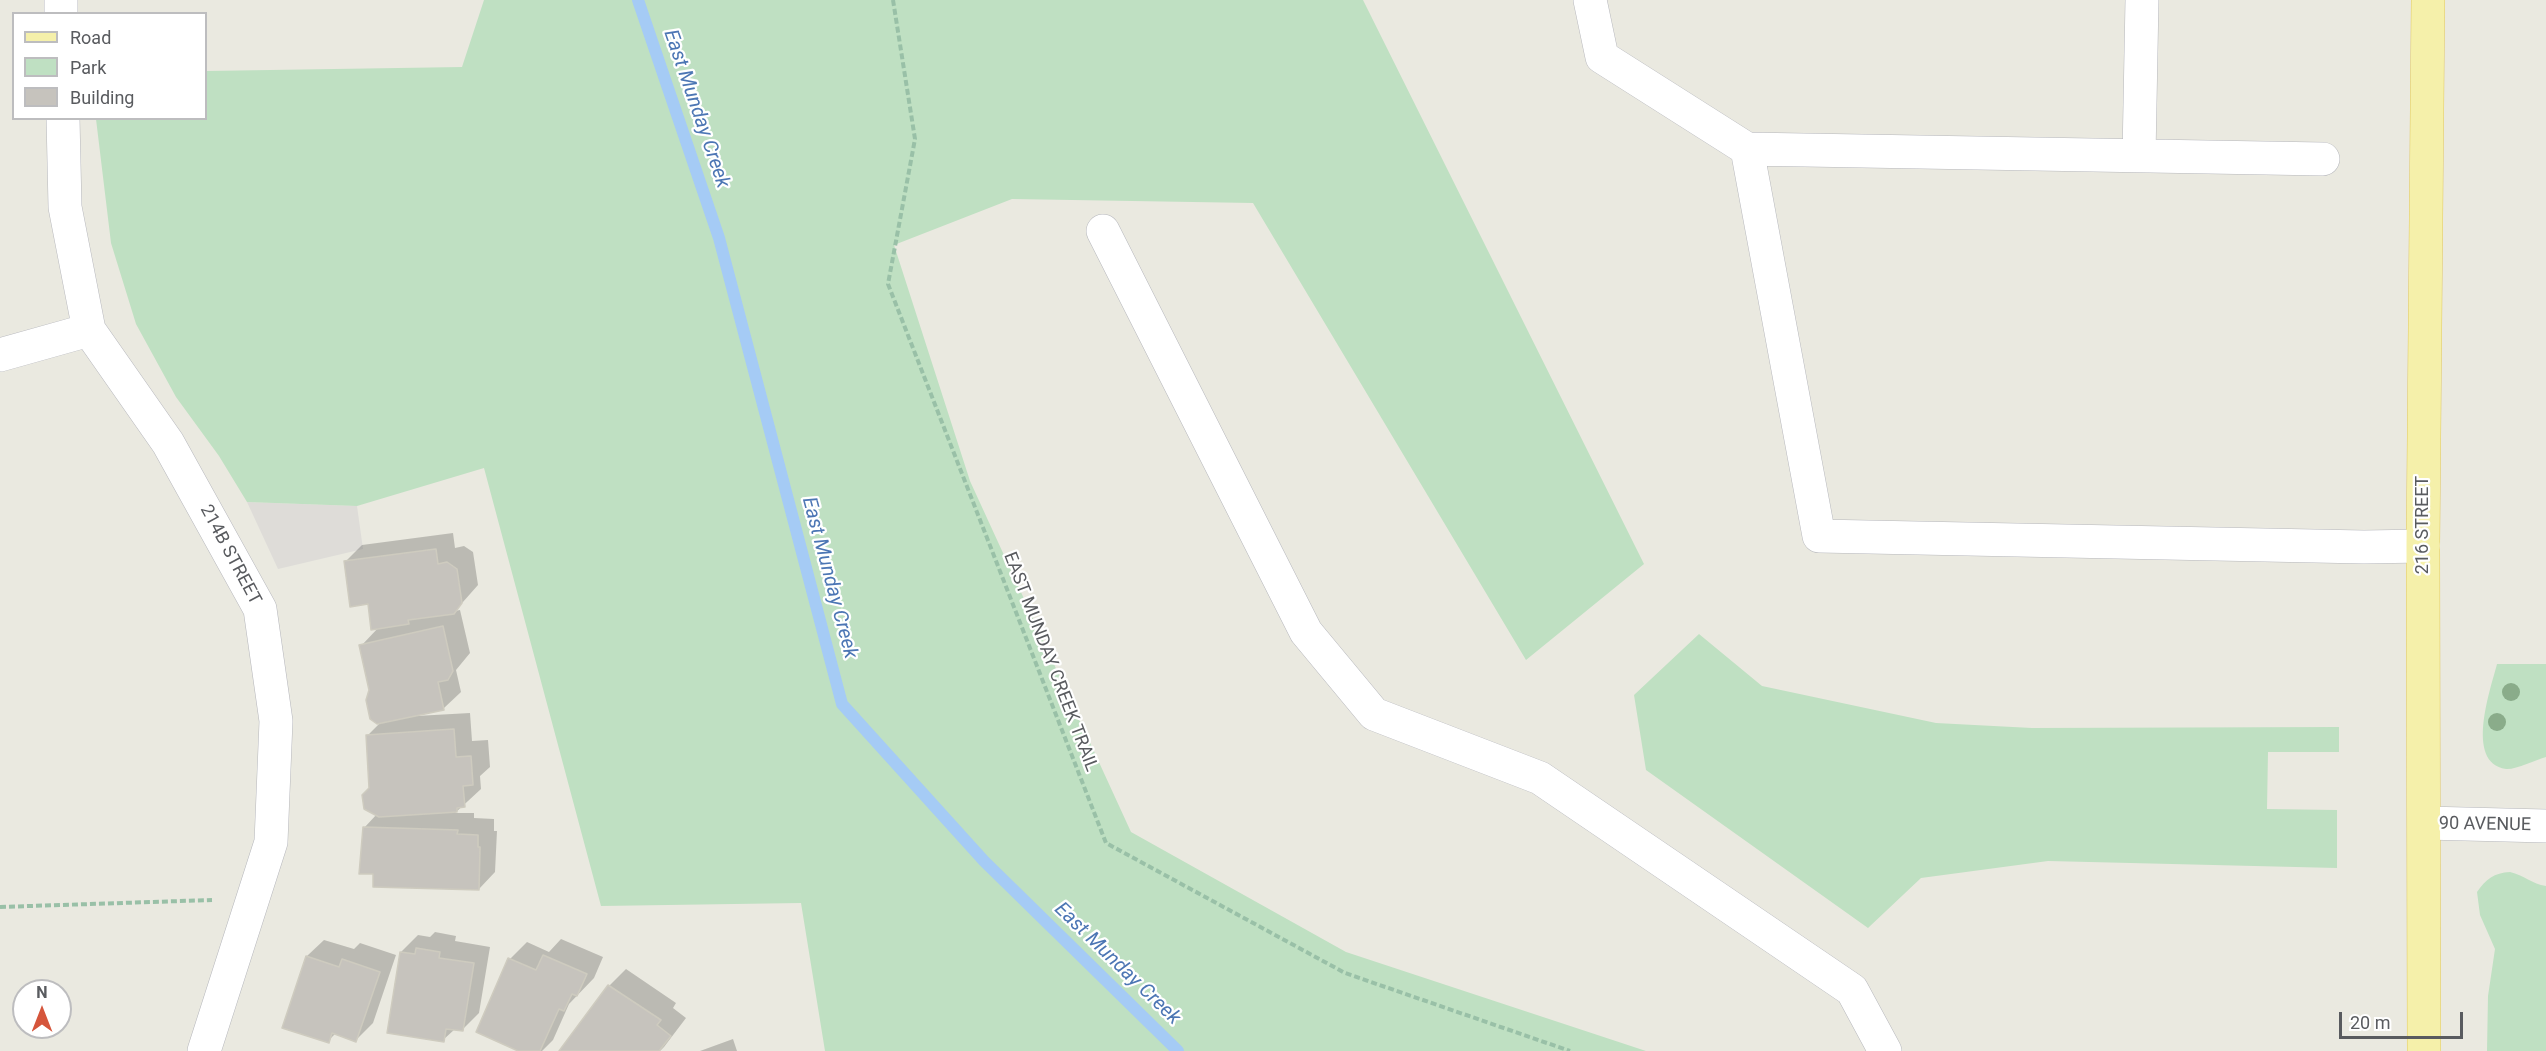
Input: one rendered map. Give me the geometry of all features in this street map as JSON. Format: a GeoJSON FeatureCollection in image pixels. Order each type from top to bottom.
{"type":"FeatureCollection","features":[{"type":"Feature","properties":{"kind":"main road","name":"216 STREET"},"geometry":{"type":"LineString","coordinates":[[2424,1051],[2425,824],[2422,546],[2428,0]]}},
{"type":"Feature","properties":{"kind":"street"},"geometry":{"type":"LineString","coordinates":[[1590,0],[1602,57],[1747,149],[2323,159]]}},
{"type":"Feature","properties":{"kind":"street"},"geometry":{"type":"LineString","coordinates":[[2139,156],[2142,0]]}},
{"type":"Feature","properties":{"kind":"street","name":"214B STREET"},"geometry":{"type":"LineString","coordinates":[[63,120],[65,207],[88,330],[168,443],[260,609],[276,721],[272,842],[204,1051]]}},
{"type":"Feature","properties":{"kind":"street"},"geometry":{"type":"LineString","coordinates":[[1747,149],[1819,536],[2364,547],[2422,546]]}},
{"type":"Feature","properties":{"kind":"street"},"geometry":{"type":"LineString","coordinates":[[1103,231],[1306,632],[1374,714],[1540,778],[1852,990],[1885,1051]]}},
{"type":"Feature","properties":{"kind":"street"},"geometry":{"type":"LineString","coordinates":[[0,355],[88,330]]}},
{"type":"Feature","properties":{"kind":"street","name":"90 AVENUE"},"geometry":{"type":"LineString","coordinates":[[2425,824],[2546,826]]}},
{"type":"Feature","properties":{"kind":"path","name":"EAST MUNDAY CREEK TRAIL"},"geometry":{"type":"LineString","coordinates":[[893,0],[915,139],[888,284],[1106,843],[1345,973],[1570,1051]]}},
{"type":"Feature","properties":{"kind":"path"},"geometry":{"type":"LineString","coordinates":[[0,907],[253,900]]}},
{"type":"Feature","properties":{"kind":"shaded area"},"geometry":{"type":"Polygon","coordinates":[[[247,502],[357,506],[363,549],[278,569],[247,502]]]}},
{"type":"Feature","properties":{"kind":"green space"},"geometry":{"type":"Polygon","coordinates":[[[484,0],[1363,0],[1644,564],[1526,660],[1253,203],[1012,199],[894,245],[970,481],[1131,832],[1346,952],[1646,1051],[825,1051],[801,903],[601,906],[484,468],[357,506],[247,502],[219,456],[176,397],[136,324],[111,243],[96,120],[207,120],[207,71],[462,67],[484,0]]]}},
{"type":"Feature","properties":{"kind":"green space"},"geometry":{"type":"Polygon","coordinates":[[[1699,634],[1762,686],[1936,723],[2032,728],[2339,727],[2339,752],[2268,752],[2267,809],[2337,810],[2337,868],[2048,861],[1921,878],[1868,928],[1646,770],[1634,695],[1699,634]]]}},
{"type":"Feature","properties":{"kind":"green space"},"geometry":{"type":"Polygon","coordinates":[[[2497,664],[2546,664],[2546,757],[2510,769],[2493,764],[2486,753],[2483,739],[2486,706],[2497,664]]]}},
{"type":"Feature","properties":{"kind":"green space"},"geometry":{"type":"Polygon","coordinates":[[[2510,872],[2546,886],[2546,1051],[2487,1051],[2488,996],[2495,949],[2480,915],[2477,892],[2491,877],[2510,872]]]}},
{"type":"Feature","properties":{"kind":"building"},"geometry":{"type":"Polygon","coordinates":[[[436,549],[438,564],[447,562],[457,569],[462,603],[454,614],[408,620],[409,624],[371,630],[368,604],[350,607],[344,561],[436,549]]]}},
{"type":"Feature","properties":{"kind":"building"},"geometry":{"type":"Polygon","coordinates":[[[443,626],[453,671],[448,680],[438,682],[444,710],[377,724],[370,719],[366,700],[369,690],[359,645],[443,626]]]}},
{"type":"Feature","properties":{"kind":"building"},"geometry":{"type":"Polygon","coordinates":[[[454,729],[456,757],[471,756],[473,785],[463,786],[465,807],[457,808],[457,812],[379,817],[364,809],[362,795],[369,788],[366,735],[454,729]]]}},
{"type":"Feature","properties":{"kind":"building"},"geometry":{"type":"Polygon","coordinates":[[[363,827],[458,830],[457,834],[478,835],[479,890],[373,887],[373,874],[359,874],[363,827]]]}},
{"type":"Feature","properties":{"kind":"building"},"geometry":{"type":"Polygon","coordinates":[[[416,948],[440,952],[439,958],[474,963],[463,1031],[446,1029],[444,1042],[387,1033],[400,952],[415,954],[416,948]]]}},
{"type":"Feature","properties":{"kind":"building"},"geometry":{"type":"Polygon","coordinates":[[[543,955],[587,974],[577,996],[572,994],[564,1011],[559,1009],[540,1051],[518,1051],[476,1032],[508,958],[536,970],[543,955]]]}},
{"type":"Feature","properties":{"kind":"building"},"geometry":{"type":"Polygon","coordinates":[[[306,956],[339,967],[342,959],[380,972],[356,1042],[332,1033],[329,1043],[282,1028],[306,956]]]}},
{"type":"Feature","properties":{"kind":"building"},"geometry":{"type":"Polygon","coordinates":[[[608,985],[661,1020],[657,1025],[671,1036],[659,1051],[559,1051],[608,985]]]}},
{"type":"Feature","properties":{"kind":"waterway","name":"East Munday Creek"},"geometry":{"type":"LineString","coordinates":[[638,0],[719,238],[842,704],[984,861],[1178,1051]]}}]}
